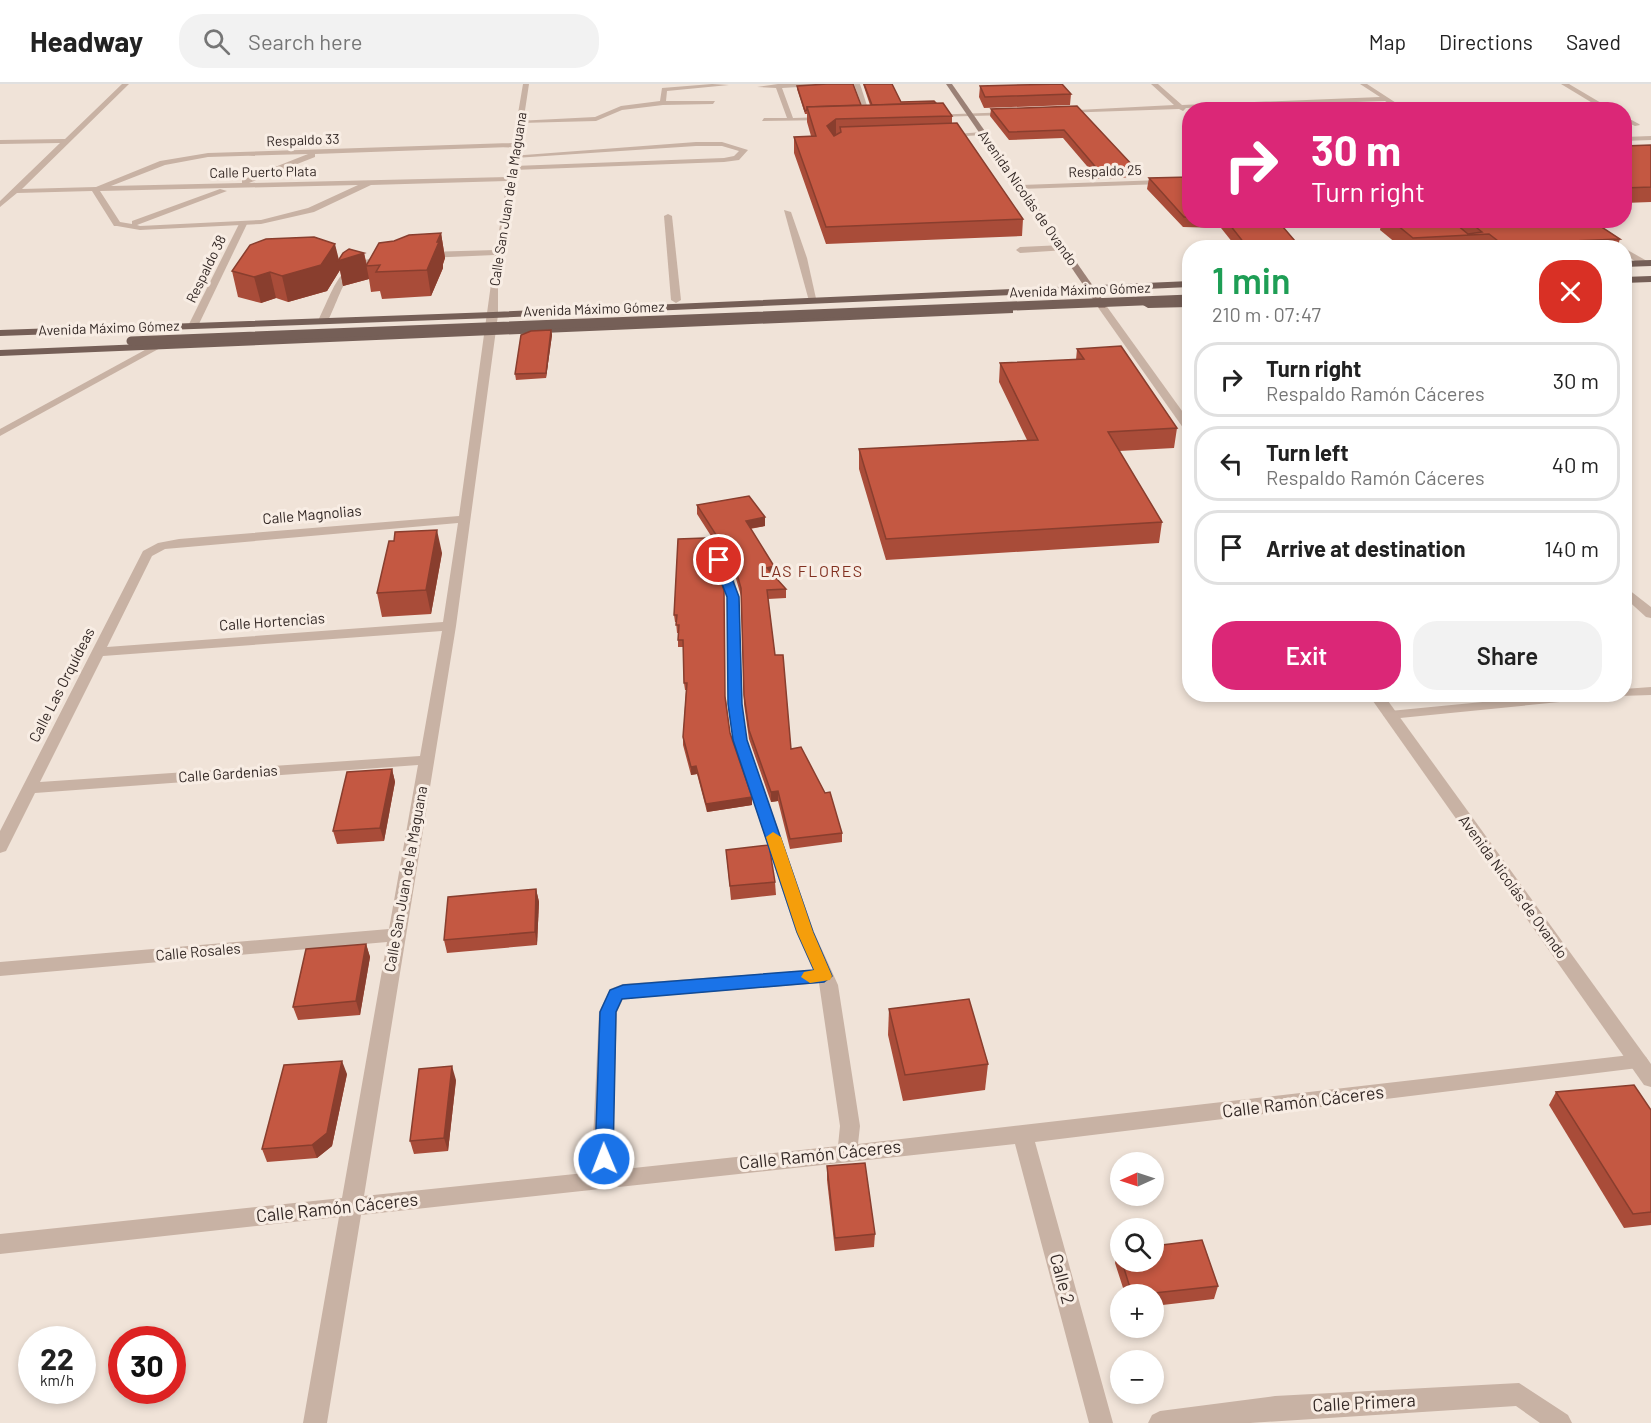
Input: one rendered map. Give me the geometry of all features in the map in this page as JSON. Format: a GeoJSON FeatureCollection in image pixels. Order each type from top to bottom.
{"type":"FeatureCollection","features":[{"type":"Feature","properties":{"kind":"main road","name":"Avenida Nicolás de Ovando"},"geometry":{"type":"LineString","coordinates":[[949,84],[1102,306]]}},
{"type":"Feature","properties":{"kind":"main road"},"geometry":{"type":"LineString","coordinates":[[1632,264],[1649,265]]}},
{"type":"Feature","properties":{"kind":"main road"},"geometry":{"type":"LineString","coordinates":[[1632,268],[1649,265]]}},
{"type":"Feature","properties":{"kind":"main road"},"geometry":{"type":"LineString","coordinates":[[1632,280],[1651,279]]}},
{"type":"Feature","properties":{"kind":"main road"},"geometry":{"type":"LineString","coordinates":[[0,335],[1182,284]]}},
{"type":"Feature","properties":{"kind":"main road"},"geometry":{"type":"LineString","coordinates":[[1632,287],[1651,286]]}},
{"type":"Feature","properties":{"kind":"main road","name":"Avenida Máximo Gómez"},"geometry":{"type":"LineString","coordinates":[[0,335],[139,332],[1182,290]]}},
{"type":"Feature","properties":{"kind":"main road","name":"Avenida Máximo Gómez"},"geometry":{"type":"LineString","coordinates":[[0,346],[1182,299]]}},
{"type":"Feature","properties":{"kind":"main road"},"geometry":{"type":"LineString","coordinates":[[0,353],[1182,304]]}},
{"type":"Feature","properties":{"kind":"street"},"geometry":{"type":"LineString","coordinates":[[0,205],[126,84]]}},
{"type":"Feature","properties":{"kind":"street","name":"Calle San Juan de la Maguana"},"geometry":{"type":"LineString","coordinates":[[315,1423],[353,1207],[395,934],[449,626],[500,252],[526,84]]}},
{"type":"Feature","properties":{"kind":"street"},"geometry":{"type":"LineString","coordinates":[[760,87],[845,84]]}},
{"type":"Feature","properties":{"kind":"street"},"geometry":{"type":"LineString","coordinates":[[857,84],[869,117]]}},
{"type":"Feature","properties":{"kind":"street"},"geometry":{"type":"LineString","coordinates":[[1154,84],[1181,107]]}},
{"type":"Feature","properties":{"kind":"street"},"geometry":{"type":"LineString","coordinates":[[1364,84],[1391,102]]}},
{"type":"Feature","properties":{"kind":"street"},"geometry":{"type":"LineString","coordinates":[[1564,84],[1596,102]]}},
{"type":"Feature","properties":{"kind":"street"},"geometry":{"type":"LineString","coordinates":[[663,103],[664,89],[726,85]]}},
{"type":"Feature","properties":{"kind":"street"},"geometry":{"type":"LineString","coordinates":[[778,86],[791,120]]}},
{"type":"Feature","properties":{"kind":"street"},"geometry":{"type":"LineString","coordinates":[[1309,102],[1386,99]]}},
{"type":"Feature","properties":{"kind":"street"},"geometry":{"type":"LineString","coordinates":[[521,120],[601,117],[630,106],[713,102]]}},
{"type":"Feature","properties":{"kind":"street"},"geometry":{"type":"LineString","coordinates":[[1051,111],[1181,107]]}},
{"type":"Feature","properties":{"kind":"street"},"geometry":{"type":"LineString","coordinates":[[924,116],[1015,112]]}},
{"type":"Feature","properties":{"kind":"street"},"geometry":{"type":"LineString","coordinates":[[858,118],[880,117]]}},
{"type":"Feature","properties":{"kind":"street"},"geometry":{"type":"LineString","coordinates":[[764,120],[835,118]]}},
{"type":"Feature","properties":{"kind":"street"},"geometry":{"type":"LineString","coordinates":[[1632,122],[1637,125]]}},
{"type":"Feature","properties":{"kind":"street"},"geometry":{"type":"LineString","coordinates":[[938,135],[982,134]]}},
{"type":"Feature","properties":{"kind":"street"},"geometry":{"type":"LineString","coordinates":[[1632,139],[1651,138]]}},
{"type":"Feature","properties":{"kind":"street"},"geometry":{"type":"LineString","coordinates":[[0,142],[68,141]]}},
{"type":"Feature","properties":{"kind":"street"},"geometry":{"type":"LineString","coordinates":[[514,168],[724,160],[736,158],[744,150],[713,144],[515,156]]}},
{"type":"Feature","properties":{"kind":"street","name":"Respaldo 33"},"geometry":{"type":"LineString","coordinates":[[95,190],[143,169],[181,158],[323,151],[517,146]]}},
{"type":"Feature","properties":{"kind":"street"},"geometry":{"type":"LineString","coordinates":[[647,148],[652,163]]}},
{"type":"Feature","properties":{"kind":"street"},"geometry":{"type":"LineString","coordinates":[[124,228],[235,187],[323,151]]}},
{"type":"Feature","properties":{"kind":"street"},"geometry":{"type":"LineString","coordinates":[[552,154],[553,166]]}},
{"type":"Feature","properties":{"kind":"street","name":"Calle Puerto Plata"},"geometry":{"type":"LineString","coordinates":[[14,191],[512,179]]}},
{"type":"Feature","properties":{"kind":"street","name":"Respaldo 25"},"geometry":{"type":"LineString","coordinates":[[1021,187],[1182,181]]}},
{"type":"Feature","properties":{"kind":"street"},"geometry":{"type":"LineString","coordinates":[[95,190],[109,214],[124,228],[243,224],[311,210],[368,183]]}},
{"type":"Feature","properties":{"kind":"street"},"geometry":{"type":"LineString","coordinates":[[787,212],[803,258],[814,301]]}},
{"type":"Feature","properties":{"kind":"street"},"geometry":{"type":"LineString","coordinates":[[668,216],[676,300]]}},
{"type":"Feature","properties":{"kind":"street","name":"Respaldo 38"},"geometry":{"type":"LineString","coordinates":[[193,326],[243,224]]}},
{"type":"Feature","properties":{"kind":"street"},"geometry":{"type":"LineString","coordinates":[[1020,250],[1063,248]]}},
{"type":"Feature","properties":{"kind":"street"},"geometry":{"type":"LineString","coordinates":[[413,256],[500,252]]}},
{"type":"Feature","properties":{"kind":"street"},"geometry":{"type":"LineString","coordinates":[[1632,255],[1649,265]]}},
{"type":"Feature","properties":{"kind":"street"},"geometry":{"type":"LineString","coordinates":[[323,321],[345,273],[356,264],[402,256]]}},
{"type":"Feature","properties":{"kind":"street","name":"Avenida Nicolás de Ovando"},"geometry":{"type":"LineString","coordinates":[[1102,306],[1182,419]]}},
{"type":"Feature","properties":{"kind":"street"},"geometry":{"type":"LineString","coordinates":[[0,433],[157,347]]}},
{"type":"Feature","properties":{"kind":"street","name":"Calle Magnolias"},"geometry":{"type":"LineString","coordinates":[[162,546],[465,519]]}},
{"type":"Feature","properties":{"kind":"street","name":"Calle Las Orquídeas"},"geometry":{"type":"LineString","coordinates":[[0,847],[147,554],[162,546]]}},
{"type":"Feature","properties":{"kind":"street"},"geometry":{"type":"LineString","coordinates":[[712,547],[726,573],[733,597],[735,695],[740,740],[805,932],[829,985],[850,1126],[847,1152]]}},
{"type":"Feature","properties":{"kind":"street"},"geometry":{"type":"LineString","coordinates":[[1632,597],[1651,614]]}},
{"type":"Feature","properties":{"kind":"street","name":"Calle Hortencias"},"geometry":{"type":"LineString","coordinates":[[97,651],[449,626]]}},
{"type":"Feature","properties":{"kind":"street"},"geometry":{"type":"LineString","coordinates":[[1632,692],[1651,691]]}},
{"type":"Feature","properties":{"kind":"street","name":"Avenida Nicolás de Ovando"},"geometry":{"type":"LineString","coordinates":[[1381,702],[1645,1070]]}},
{"type":"Feature","properties":{"kind":"street"},"geometry":{"type":"LineString","coordinates":[[1390,715],[1529,702]]}},
{"type":"Feature","properties":{"kind":"street","name":"Calle Gardenias"},"geometry":{"type":"LineString","coordinates":[[29,788],[426,760]]}},
{"type":"Feature","properties":{"kind":"street","name":"Calle Rosales"},"geometry":{"type":"LineString","coordinates":[[0,969],[395,934]]}},
{"type":"Feature","properties":{"kind":"street"},"geometry":{"type":"LineString","coordinates":[[605,1178],[603,1140],[608,1012],[616,994],[623,991],[824,976]]}},
{"type":"Feature","properties":{"kind":"street","name":"Calle Ramón Cáceres"},"geometry":{"type":"LineString","coordinates":[[0,1244],[847,1152],[1645,1070]]}},
{"type":"Feature","properties":{"kind":"street","name":"Calle 2"},"geometry":{"type":"LineString","coordinates":[[1023,1135],[1101,1423]]}},
{"type":"Feature","properties":{"kind":"street","name":"Calle Primera"},"geometry":{"type":"LineString","coordinates":[[1160,1423],[1278,1416],[1519,1394],[1560,1423]]}},
{"type":"Feature","properties":{"kind":"building"},"geometry":{"type":"Polygon","coordinates":[[[853,84],[861,105],[807,107],[805,111],[797,86],[853,84]]]}},
{"type":"Feature","properties":{"kind":"building"},"geometry":{"type":"Polygon","coordinates":[[[864,84],[892,84],[901,102],[934,101],[936,103],[872,105],[864,84]]]}},
{"type":"Feature","properties":{"kind":"building"},"geometry":{"type":"Polygon","coordinates":[[[1062,84],[1071,94],[985,97],[980,86],[1062,84]]]}},
{"type":"Feature","properties":{"kind":"building"},"geometry":{"type":"Polygon","coordinates":[[[943,103],[952,116],[836,119],[827,126],[834,136],[841,132],[840,127],[957,123],[1023,219],[826,227],[794,137],[816,136],[807,107],[943,103]]]}},
{"type":"Feature","properties":{"kind":"building"},"geometry":{"type":"Polygon","coordinates":[[[1077,106],[1136,169],[1099,171],[1064,130],[1009,132],[991,109],[1077,106]]]}},
{"type":"Feature","properties":{"kind":"building"},"geometry":{"type":"Polygon","coordinates":[[[1651,145],[1651,187],[1632,188],[1632,146],[1651,145]]]}},
{"type":"Feature","properties":{"kind":"building"},"geometry":{"type":"Polygon","coordinates":[[[1182,177],[1182,215],[1149,178],[1182,177]]]}},
{"type":"Feature","properties":{"kind":"building"},"geometry":{"type":"Polygon","coordinates":[[[1232,228],[1284,228],[1294,240],[1242,240],[1232,228]]]}},
{"type":"Feature","properties":{"kind":"building"},"geometry":{"type":"Polygon","coordinates":[[[1401,228],[1461,228],[1468,234],[1482,232],[1477,228],[1603,228],[1620,239],[1497,240],[1489,234],[1413,238],[1401,228]]]}},
{"type":"Feature","properties":{"kind":"building"},"geometry":{"type":"Polygon","coordinates":[[[441,233],[427,270],[376,272],[380,265],[366,266],[379,243],[394,241],[409,235],[441,233]]]}},
{"type":"Feature","properties":{"kind":"building"},"geometry":{"type":"Polygon","coordinates":[[[314,237],[335,244],[321,265],[282,276],[270,272],[254,277],[232,271],[250,245],[266,239],[314,237]]]}},
{"type":"Feature","properties":{"kind":"building"},"geometry":{"type":"Polygon","coordinates":[[[349,249],[364,253],[338,261],[343,253],[349,249]]]}},
{"type":"Feature","properties":{"kind":"building"},"geometry":{"type":"Polygon","coordinates":[[[551,330],[546,373],[515,374],[521,335],[531,331],[551,330]]]}},
{"type":"Feature","properties":{"kind":"building"},"geometry":{"type":"Polygon","coordinates":[[[1121,346],[1177,428],[1108,432],[1162,522],[886,539],[859,449],[1038,440],[1000,363],[1084,359],[1077,349],[1121,346]]]}},
{"type":"Feature","properties":{"kind":"building"},"geometry":{"type":"Polygon","coordinates":[[[749,496],[765,517],[746,521],[774,566],[767,568],[786,589],[767,590],[775,655],[783,655],[791,749],[801,747],[825,793],[830,792],[842,833],[790,839],[778,791],[771,792],[749,730],[744,695],[741,588],[734,563],[697,505],[749,496]]]}},
{"type":"Feature","properties":{"kind":"building"},"geometry":{"type":"Polygon","coordinates":[[[437,530],[426,590],[377,593],[389,541],[394,541],[395,532],[437,530]]]}},
{"type":"Feature","properties":{"kind":"building"},"geometry":{"type":"Polygon","coordinates":[[[705,538],[724,590],[725,697],[730,733],[752,797],[706,804],[696,766],[691,767],[683,737],[687,683],[684,683],[683,640],[678,640],[679,625],[676,625],[677,615],[674,615],[678,539],[705,538]]]}},
{"type":"Feature","properties":{"kind":"building"},"geometry":{"type":"Polygon","coordinates":[[[392,769],[380,828],[333,831],[347,772],[392,769]]]}},
{"type":"Feature","properties":{"kind":"building"},"geometry":{"type":"Polygon","coordinates":[[[769,845],[775,882],[730,886],[726,850],[769,845]]]}},
{"type":"Feature","properties":{"kind":"building"},"geometry":{"type":"Polygon","coordinates":[[[536,889],[535,932],[444,940],[448,897],[536,889]]]}},
{"type":"Feature","properties":{"kind":"building"},"geometry":{"type":"Polygon","coordinates":[[[366,944],[356,1001],[293,1007],[306,949],[366,944]]]}},
{"type":"Feature","properties":{"kind":"building"},"geometry":{"type":"Polygon","coordinates":[[[969,999],[988,1064],[905,1075],[889,1009],[969,999]]]}},
{"type":"Feature","properties":{"kind":"building"},"geometry":{"type":"Polygon","coordinates":[[[342,1061],[327,1133],[312,1145],[262,1149],[284,1065],[342,1061]]]}},
{"type":"Feature","properties":{"kind":"building"},"geometry":{"type":"Polygon","coordinates":[[[452,1066],[444,1138],[410,1141],[419,1069],[452,1066]]]}},
{"type":"Feature","properties":{"kind":"building"},"geometry":{"type":"Polygon","coordinates":[[[1634,1085],[1651,1110],[1651,1212],[1633,1214],[1556,1092],[1634,1085]]]}},
{"type":"Feature","properties":{"kind":"building"},"geometry":{"type":"Polygon","coordinates":[[[865,1163],[875,1234],[835,1238],[827,1166],[865,1163]]]}},
{"type":"Feature","properties":{"kind":"building"},"geometry":{"type":"Polygon","coordinates":[[[1202,1240],[1218,1286],[1164,1292],[1164,1284],[1129,1284],[1125,1272],[1164,1272],[1164,1245],[1202,1240]]]}},
{"type":"Feature","properties":{"kind":"slow traffic"},"geometry":{"type":"LineString","coordinates":[[773,837],[805,932],[824,976],[810,977]]}},
{"type":"Feature","properties":{"kind":"district","name":"LAS FLORES"},"geometry":{"type":"Point","coordinates":[812,571]}},
{"type":"Feature","properties":{"kind":"route"},"geometry":{"type":"LineString","coordinates":[[604,1159],[608,1012],[616,994],[623,991],[824,976],[805,932],[740,740],[733,668],[736,624],[733,597],[726,573],[719,560]]}}]}
